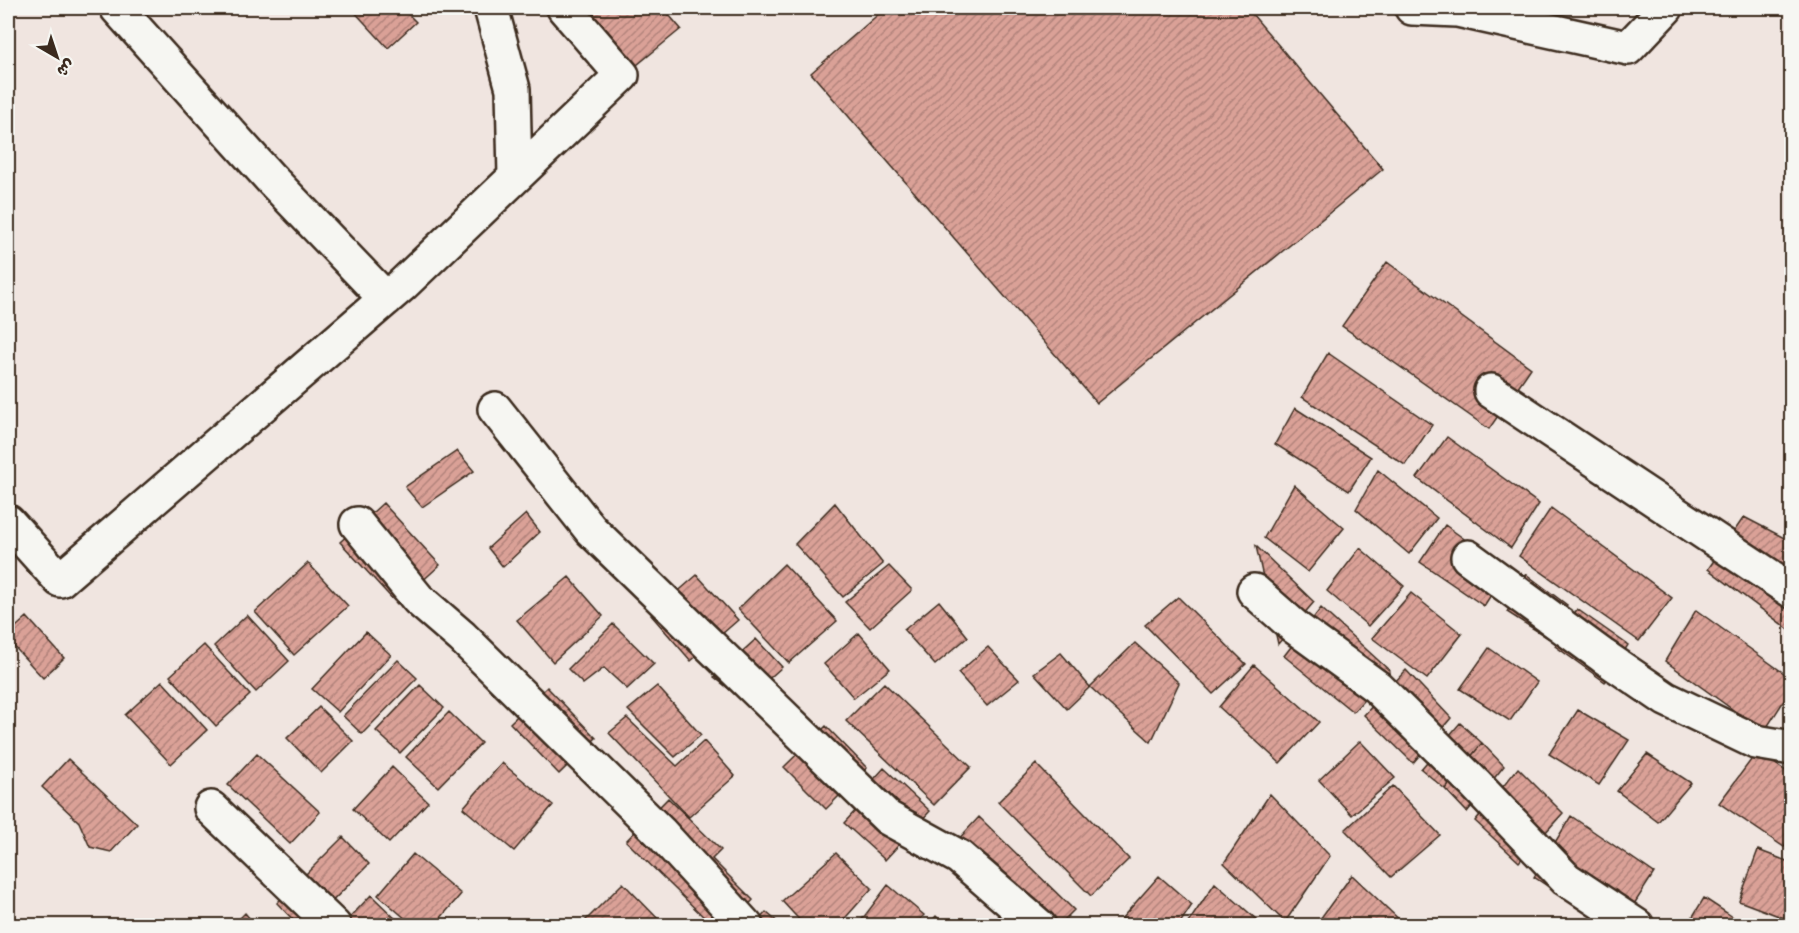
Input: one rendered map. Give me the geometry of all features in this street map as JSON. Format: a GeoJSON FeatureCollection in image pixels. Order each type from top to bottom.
{"type":"FeatureCollection","features":[{"type":"Feature","properties":{"kind":"street"},"geometry":{"type":"LineString","coordinates":[[117,8],[271,179],[386,298]]}},
{"type":"Feature","properties":{"kind":"street"},"geometry":{"type":"LineString","coordinates":[[491,8],[513,89],[515,177]]}},
{"type":"Feature","properties":{"kind":"street"},"geometry":{"type":"LineString","coordinates":[[8,522],[60,580],[386,298],[622,75],[564,8]]}},
{"type":"Feature","properties":{"kind":"street"},"geometry":{"type":"LineString","coordinates":[[1412,8],[1457,10],[1628,48],[1666,8]]}},
{"type":"Feature","properties":{"kind":"street"},"geometry":{"type":"LineString","coordinates":[[1491,391],[1791,591]]}},
{"type":"Feature","properties":{"kind":"street"},"geometry":{"type":"LineString","coordinates":[[495,409],[591,530],[888,818],[959,858],[1039,926]]}},
{"type":"Feature","properties":{"kind":"street"},"geometry":{"type":"LineString","coordinates":[[357,524],[418,599],[462,637],[660,832],[746,926]]}},
{"type":"Feature","properties":{"kind":"street"},"geometry":{"type":"LineString","coordinates":[[1468,556],[1603,656],[1666,699],[1756,742],[1791,748]]}},
{"type":"Feature","properties":{"kind":"street"},"geometry":{"type":"LineString","coordinates":[[1254,591],[1296,628],[1377,687],[1475,783],[1566,879],[1637,926]]}},
{"type":"Feature","properties":{"kind":"street"},"geometry":{"type":"LineString","coordinates":[[211,808],[334,926]]}},
{"type":"Feature","properties":{"kind":"building"},"geometry":{"type":"Polygon","coordinates":[[[351,8],[402,8],[416,22],[388,48],[351,8]]]}},
{"type":"Feature","properties":{"kind":"building"},"geometry":{"type":"Polygon","coordinates":[[[574,8],[663,8],[681,29],[632,69],[574,8]]]}},
{"type":"Feature","properties":{"kind":"building"},"geometry":{"type":"Polygon","coordinates":[[[879,8],[1247,8],[1383,169],[1097,403],[811,73],[882,11],[879,8]]]}},
{"type":"Feature","properties":{"kind":"building"},"geometry":{"type":"Polygon","coordinates":[[[1387,262],[1531,368],[1489,429],[1342,326],[1387,262]]]}},
{"type":"Feature","properties":{"kind":"building"},"geometry":{"type":"Polygon","coordinates":[[[1328,353],[1432,425],[1405,465],[1302,397],[1328,353]]]}},
{"type":"Feature","properties":{"kind":"building"},"geometry":{"type":"Polygon","coordinates":[[[1295,408],[1371,457],[1349,491],[1275,444],[1295,408]]]}},
{"type":"Feature","properties":{"kind":"building"},"geometry":{"type":"Polygon","coordinates":[[[1447,437],[1539,504],[1511,548],[1417,478],[1447,437]]]}},
{"type":"Feature","properties":{"kind":"building"},"geometry":{"type":"Polygon","coordinates":[[[457,451],[474,471],[422,507],[405,487],[457,451]]]}},
{"type":"Feature","properties":{"kind":"building"},"geometry":{"type":"Polygon","coordinates":[[[1378,470],[1437,518],[1409,554],[1356,509],[1378,470]]]}},
{"type":"Feature","properties":{"kind":"building"},"geometry":{"type":"Polygon","coordinates":[[[1294,485],[1344,528],[1308,572],[1264,538],[1294,485]]]}},
{"type":"Feature","properties":{"kind":"building"},"geometry":{"type":"Polygon","coordinates":[[[383,503],[440,565],[397,604],[340,542],[383,503]]]}},
{"type":"Feature","properties":{"kind":"building"},"geometry":{"type":"Polygon","coordinates":[[[835,503],[883,564],[843,597],[795,544],[835,503]]]}},
{"type":"Feature","properties":{"kind":"building"},"geometry":{"type":"Polygon","coordinates":[[[1551,508],[1672,598],[1639,641],[1519,556],[1551,508]]]}},
{"type":"Feature","properties":{"kind":"building"},"geometry":{"type":"Polygon","coordinates":[[[526,514],[540,532],[503,567],[488,548],[526,514]]]}},
{"type":"Feature","properties":{"kind":"building"},"geometry":{"type":"Polygon","coordinates":[[[1744,517],[1792,542],[1792,632],[1708,569],[1744,517]]]}},
{"type":"Feature","properties":{"kind":"building"},"geometry":{"type":"Polygon","coordinates":[[[1445,525],[1507,570],[1484,606],[1420,562],[1445,525]]]}},
{"type":"Feature","properties":{"kind":"building"},"geometry":{"type":"Polygon","coordinates":[[[1256,546],[1314,602],[1278,644],[1256,546]]]}},
{"type":"Feature","properties":{"kind":"building"},"geometry":{"type":"Polygon","coordinates":[[[1360,548],[1404,586],[1368,626],[1327,591],[1360,548]]]}},
{"type":"Feature","properties":{"kind":"building"},"geometry":{"type":"Polygon","coordinates":[[[308,563],[348,606],[294,655],[255,612],[308,563]]]}},
{"type":"Feature","properties":{"kind":"building"},"geometry":{"type":"Polygon","coordinates":[[[784,564],[837,621],[789,663],[738,609],[784,564]]]}},
{"type":"Feature","properties":{"kind":"building"},"geometry":{"type":"Polygon","coordinates":[[[889,566],[912,590],[870,628],[845,602],[889,566]]]}},
{"type":"Feature","properties":{"kind":"building"},"geometry":{"type":"Polygon","coordinates":[[[1526,574],[1567,605],[1548,638],[1507,612],[1526,574]]]}},
{"type":"Feature","properties":{"kind":"building"},"geometry":{"type":"Polygon","coordinates":[[[697,575],[738,620],[691,661],[651,615],[697,575]]]}},
{"type":"Feature","properties":{"kind":"building"},"geometry":{"type":"Polygon","coordinates":[[[569,577],[603,616],[553,662],[517,620],[569,577]]]}},
{"type":"Feature","properties":{"kind":"building"},"geometry":{"type":"Polygon","coordinates":[[[1411,593],[1462,634],[1427,679],[1372,638],[1411,593]]]}},
{"type":"Feature","properties":{"kind":"building"},"geometry":{"type":"Polygon","coordinates":[[[1178,597],[1246,664],[1213,694],[1145,625],[1178,597]]]}},
{"type":"Feature","properties":{"kind":"building"},"geometry":{"type":"Polygon","coordinates":[[[939,601],[968,637],[935,665],[904,630],[939,601]]]}},
{"type":"Feature","properties":{"kind":"building"},"geometry":{"type":"Polygon","coordinates":[[[1321,608],[1390,671],[1353,712],[1284,656],[1321,608]]]}},
{"type":"Feature","properties":{"kind":"building"},"geometry":{"type":"Polygon","coordinates":[[[1577,609],[1628,645],[1605,682],[1555,646],[1577,609]]]}},
{"type":"Feature","properties":{"kind":"building"},"geometry":{"type":"Polygon","coordinates":[[[1696,610],[1792,679],[1792,688],[1764,732],[1665,661],[1696,610]]]}},
{"type":"Feature","properties":{"kind":"building"},"geometry":{"type":"Polygon","coordinates":[[[247,615],[289,661],[256,692],[214,646],[247,615]]]}},
{"type":"Feature","properties":{"kind":"building"},"geometry":{"type":"Polygon","coordinates":[[[27,617],[64,658],[43,678],[8,640],[8,634],[27,617]]]}},
{"type":"Feature","properties":{"kind":"building"},"geometry":{"type":"Polygon","coordinates":[[[613,624],[654,664],[627,689],[604,668],[583,684],[568,669],[613,624]]]}},
{"type":"Feature","properties":{"kind":"building"},"geometry":{"type":"Polygon","coordinates":[[[366,632],[391,655],[338,712],[312,689],[366,632]]]}},
{"type":"Feature","properties":{"kind":"building"},"geometry":{"type":"Polygon","coordinates":[[[859,633],[890,669],[854,698],[824,664],[859,633]]]}},
{"type":"Feature","properties":{"kind":"building"},"geometry":{"type":"Polygon","coordinates":[[[756,639],[782,667],[744,701],[714,677],[756,639]]]}},
{"type":"Feature","properties":{"kind":"building"},"geometry":{"type":"Polygon","coordinates":[[[1135,643],[1179,683],[1151,742],[1090,687],[1135,643]]]}},
{"type":"Feature","properties":{"kind":"building"},"geometry":{"type":"Polygon","coordinates":[[[204,645],[250,695],[216,726],[170,676],[204,645]]]}},
{"type":"Feature","properties":{"kind":"building"},"geometry":{"type":"Polygon","coordinates":[[[988,647],[1019,680],[987,706],[958,673],[988,647]]]}},
{"type":"Feature","properties":{"kind":"building"},"geometry":{"type":"Polygon","coordinates":[[[1489,648],[1537,682],[1510,721],[1460,689],[1489,648]]]}},
{"type":"Feature","properties":{"kind":"building"},"geometry":{"type":"Polygon","coordinates":[[[1061,653],[1090,687],[1067,709],[1034,673],[1061,653]]]}},
{"type":"Feature","properties":{"kind":"building"},"geometry":{"type":"Polygon","coordinates":[[[398,660],[417,678],[362,734],[343,716],[398,660]]]}},
{"type":"Feature","properties":{"kind":"building"},"geometry":{"type":"Polygon","coordinates":[[[1254,665],[1319,722],[1280,763],[1219,707],[1254,665]]]}},
{"type":"Feature","properties":{"kind":"building"},"geometry":{"type":"Polygon","coordinates":[[[1406,670],[1451,718],[1413,763],[1364,715],[1406,670]]]}},
{"type":"Feature","properties":{"kind":"building"},"geometry":{"type":"Polygon","coordinates":[[[162,681],[207,730],[171,764],[125,715],[162,681]]]}},
{"type":"Feature","properties":{"kind":"building"},"geometry":{"type":"Polygon","coordinates":[[[884,683],[971,767],[934,805],[846,721],[884,683]]]}},
{"type":"Feature","properties":{"kind":"building"},"geometry":{"type":"Polygon","coordinates":[[[420,685],[444,708],[400,753],[376,731],[420,685]]]}},
{"type":"Feature","properties":{"kind":"building"},"geometry":{"type":"Polygon","coordinates":[[[657,686],[701,735],[675,757],[628,710],[657,686]]]}},
{"type":"Feature","properties":{"kind":"building"},"geometry":{"type":"Polygon","coordinates":[[[547,687],[596,738],[559,774],[510,723],[547,687]]]}},
{"type":"Feature","properties":{"kind":"building"},"geometry":{"type":"Polygon","coordinates":[[[319,707],[353,741],[321,773],[287,738],[319,707]]]}},
{"type":"Feature","properties":{"kind":"building"},"geometry":{"type":"Polygon","coordinates":[[[1578,710],[1629,740],[1599,785],[1549,754],[1578,710]]]}},
{"type":"Feature","properties":{"kind":"building"},"geometry":{"type":"Polygon","coordinates":[[[449,712],[481,743],[438,787],[406,757],[449,712]]]}},
{"type":"Feature","properties":{"kind":"building"},"geometry":{"type":"Polygon","coordinates":[[[627,718],[677,766],[704,741],[735,776],[689,817],[609,733],[627,718]]]}},
{"type":"Feature","properties":{"kind":"building"},"geometry":{"type":"Polygon","coordinates":[[[1460,723],[1482,743],[1445,789],[1421,769],[1460,723]]]}},
{"type":"Feature","properties":{"kind":"building"},"geometry":{"type":"Polygon","coordinates":[[[826,726],[867,768],[826,809],[784,767],[826,726]]]}},
{"type":"Feature","properties":{"kind":"building"},"geometry":{"type":"Polygon","coordinates":[[[1360,741],[1395,778],[1352,815],[1319,780],[1360,741]]]}},
{"type":"Feature","properties":{"kind":"building"},"geometry":{"type":"Polygon","coordinates":[[[1482,743],[1504,766],[1467,812],[1445,789],[1482,743]]]}},
{"type":"Feature","properties":{"kind":"building"},"geometry":{"type":"Polygon","coordinates":[[[1757,752],[1792,775],[1792,839],[1784,847],[1719,803],[1757,752]]]}},
{"type":"Feature","properties":{"kind":"building"},"geometry":{"type":"Polygon","coordinates":[[[257,754],[320,812],[290,844],[228,785],[257,754]]]}},
{"type":"Feature","properties":{"kind":"building"},"geometry":{"type":"Polygon","coordinates":[[[1647,754],[1691,783],[1658,822],[1617,791],[1647,754]]]}},
{"type":"Feature","properties":{"kind":"building"},"geometry":{"type":"Polygon","coordinates":[[[68,759],[137,824],[111,852],[90,847],[79,822],[42,787],[68,759]]]}},
{"type":"Feature","properties":{"kind":"building"},"geometry":{"type":"Polygon","coordinates":[[[502,763],[553,805],[514,851],[463,808],[502,763]]]}},
{"type":"Feature","properties":{"kind":"building"},"geometry":{"type":"Polygon","coordinates":[[[1036,764],[1129,859],[1091,896],[998,802],[1036,764]]]}},
{"type":"Feature","properties":{"kind":"building"},"geometry":{"type":"Polygon","coordinates":[[[392,767],[428,802],[389,843],[353,809],[392,767]]]}},
{"type":"Feature","properties":{"kind":"building"},"geometry":{"type":"Polygon","coordinates":[[[884,768],[930,811],[885,860],[844,823],[872,793],[866,788],[884,768]]]}},
{"type":"Feature","properties":{"kind":"building"},"geometry":{"type":"Polygon","coordinates":[[[1518,768],[1563,813],[1519,862],[1475,821],[1518,768]]]}},
{"type":"Feature","properties":{"kind":"building"},"geometry":{"type":"Polygon","coordinates":[[[1393,786],[1440,835],[1391,877],[1345,830],[1393,786]]]}},
{"type":"Feature","properties":{"kind":"building"},"geometry":{"type":"Polygon","coordinates":[[[1270,794],[1330,856],[1285,922],[1224,863],[1270,794]]]}},
{"type":"Feature","properties":{"kind":"building"},"geometry":{"type":"Polygon","coordinates":[[[668,798],[721,850],[712,859],[753,900],[729,926],[713,926],[626,841],[668,798]]]}},
{"type":"Feature","properties":{"kind":"building"},"geometry":{"type":"Polygon","coordinates":[[[1571,816],[1654,873],[1620,926],[1607,926],[1534,877],[1571,816]]]}},
{"type":"Feature","properties":{"kind":"building"},"geometry":{"type":"Polygon","coordinates":[[[979,817],[1074,910],[1058,926],[1015,926],[941,858],[979,817]]]}},
{"type":"Feature","properties":{"kind":"building"},"geometry":{"type":"Polygon","coordinates":[[[343,837],[369,864],[308,926],[299,926],[277,903],[343,837]]]}},
{"type":"Feature","properties":{"kind":"building"},"geometry":{"type":"Polygon","coordinates":[[[1758,850],[1792,863],[1792,921],[1739,901],[1758,850]]]}},
{"type":"Feature","properties":{"kind":"building"},"geometry":{"type":"Polygon","coordinates":[[[836,853],[872,888],[838,926],[805,926],[782,901],[836,853]]]}},
{"type":"Feature","properties":{"kind":"building"},"geometry":{"type":"Polygon","coordinates":[[[413,854],[461,894],[434,926],[414,926],[378,895],[413,854]]]}},
{"type":"Feature","properties":{"kind":"building"},"geometry":{"type":"Polygon","coordinates":[[[1352,875],[1406,926],[1315,926],[1352,875]]]}},
{"type":"Feature","properties":{"kind":"building"},"geometry":{"type":"Polygon","coordinates":[[[1159,876],[1192,905],[1178,926],[1133,926],[1122,918],[1159,876]]]}},
{"type":"Feature","properties":{"kind":"building"},"geometry":{"type":"Polygon","coordinates":[[[623,883],[665,926],[580,926],[623,883]]]}},
{"type":"Feature","properties":{"kind":"building"},"geometry":{"type":"Polygon","coordinates":[[[1215,883],[1264,926],[1186,926],[1215,883]]]}},
{"type":"Feature","properties":{"kind":"building"},"geometry":{"type":"Polygon","coordinates":[[[888,885],[924,915],[914,926],[857,926],[888,885]]]}},
{"type":"Feature","properties":{"kind":"building"},"geometry":{"type":"Polygon","coordinates":[[[371,895],[403,926],[342,926],[371,895]]]}},
{"type":"Feature","properties":{"kind":"building"},"geometry":{"type":"Polygon","coordinates":[[[1704,898],[1727,913],[1746,926],[1687,926],[1704,898]]]}},
{"type":"Feature","properties":{"kind":"building"},"geometry":{"type":"Polygon","coordinates":[[[766,912],[782,926],[754,926],[766,912]]]}},
{"type":"Feature","properties":{"kind":"building"},"geometry":{"type":"Polygon","coordinates":[[[245,913],[256,926],[232,926],[245,913]]]}},
{"type":"Feature","properties":{"kind":"building"},"geometry":{"type":"Polygon","coordinates":[[[936,916],[946,926],[927,926],[936,916]]]}}]}
